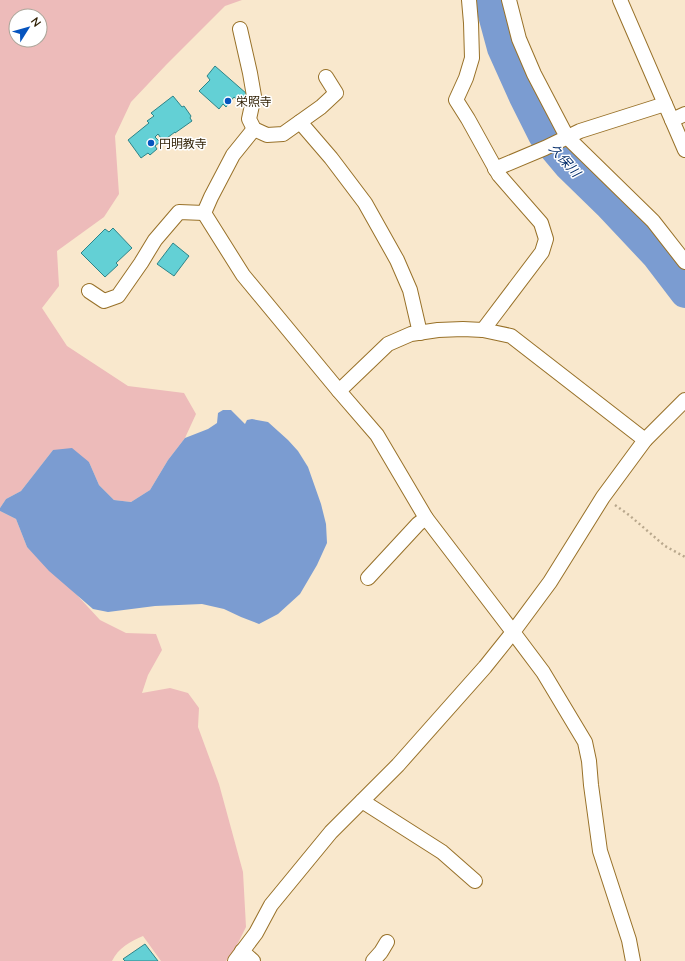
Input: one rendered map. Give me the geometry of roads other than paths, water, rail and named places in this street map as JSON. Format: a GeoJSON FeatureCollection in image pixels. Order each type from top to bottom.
{"type":"FeatureCollection","features":[{"type":"Feature","properties":{"kind":"street"},"geometry":{"type":"LineString","coordinates":[[469,0],[472,58],[466,78],[456,100],[495,169],[541,223],[546,239],[542,252],[483,330]]}},
{"type":"Feature","properties":{"kind":"street"},"geometry":{"type":"LineString","coordinates":[[509,0],[519,39],[563,139],[652,222],[685,262]]}},
{"type":"Feature","properties":{"kind":"street"},"geometry":{"type":"LineString","coordinates":[[620,0],[685,150]]}},
{"type":"Feature","properties":{"kind":"street"},"geometry":{"type":"LineString","coordinates":[[240,29],[254,96],[249,119],[254,129],[267,135],[284,134],[336,93],[326,77]]}},
{"type":"Feature","properties":{"kind":"street"},"geometry":{"type":"LineString","coordinates":[[495,169],[545,148],[580,131],[665,104]]}},
{"type":"Feature","properties":{"kind":"street"},"geometry":{"type":"LineString","coordinates":[[672,120],[685,114]]}},
{"type":"Feature","properties":{"kind":"street"},"geometry":{"type":"LineString","coordinates":[[300,122],[331,158],[361,198],[380,228],[397,260],[410,290],[420,333]]}},
{"type":"Feature","properties":{"kind":"street"},"geometry":{"type":"LineString","coordinates":[[204,213],[233,155],[254,129]]}},
{"type":"Feature","properties":{"kind":"street"},"geometry":{"type":"LineString","coordinates":[[90,291],[104,301],[118,296],[155,240],[178,212],[204,213]]}},
{"type":"Feature","properties":{"kind":"street"},"geometry":{"type":"LineString","coordinates":[[204,213],[243,275],[377,435],[426,518],[543,672],[585,742],[590,761],[591,786],[600,850],[629,940],[632,961]]}},
{"type":"Feature","properties":{"kind":"street"},"geometry":{"type":"LineString","coordinates":[[339,391],[388,344],[411,334],[438,330],[483,330],[511,336],[645,440]]}},
{"type":"Feature","properties":{"kind":"street"},"geometry":{"type":"LineString","coordinates":[[253,961],[239,956],[256,933],[271,905],[331,832],[398,765],[480,672],[513,632],[550,582],[603,497],[645,440],[685,400]]}},
{"type":"Feature","properties":{"kind":"street"},"geometry":{"type":"LineString","coordinates":[[368,578],[418,524],[426,518]]}},
{"type":"Feature","properties":{"kind":"street"},"geometry":{"type":"LineString","coordinates":[[362,801],[442,852],[475,880]]}},
{"type":"Feature","properties":{"kind":"street"},"geometry":{"type":"LineString","coordinates":[[374,961],[387,942]]}},
{"type":"Feature","properties":{"kind":"water"},"geometry":{"type":"Polygon","coordinates":[[[223,410],[231,410],[245,424],[247,420],[252,419],[268,422],[298,451],[308,467],[321,504],[326,524],[327,543],[317,565],[300,594],[278,614],[259,624],[224,609],[202,604],[155,606],[108,612],[93,609],[49,571],[27,547],[16,519],[0,511],[0,508],[6,499],[21,491],[53,450],[72,448],[89,462],[99,485],[114,500],[131,502],[150,490],[168,460],[185,438],[208,429],[217,423],[218,413],[223,410]]]}},
{"type":"Feature","properties":{"kind":"waterway","name":"久保川"},"geometry":{"type":"LineString","coordinates":[[489,0],[502,48],[543,135],[569,166],[609,205],[656,255],[685,293]]}},
{"type":"Feature","properties":{"kind":"place","name":"栄照寺"},"geometry":{"type":"Point","coordinates":[228,101]}},
{"type":"Feature","properties":{"kind":"place","name":"円明教寺"},"geometry":{"type":"Point","coordinates":[151,143]}}]}
